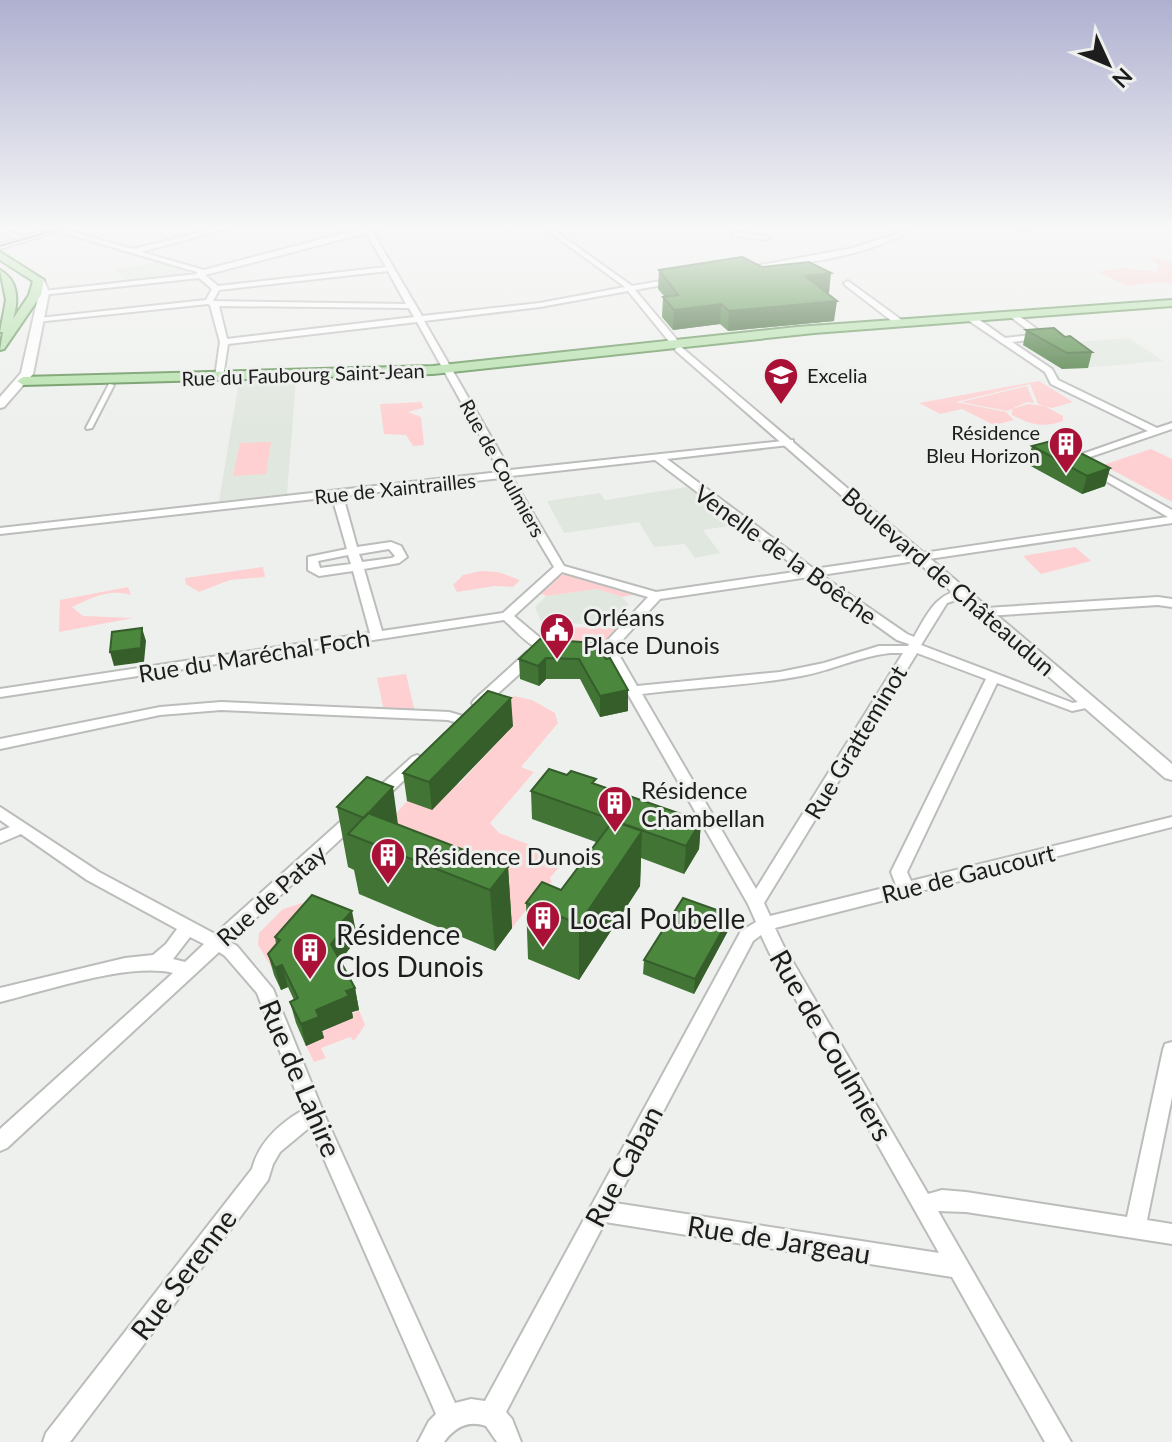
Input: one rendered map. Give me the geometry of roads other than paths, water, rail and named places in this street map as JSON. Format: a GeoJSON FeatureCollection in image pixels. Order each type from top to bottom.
{"type":"FeatureCollection","features":[{"type":"Feature","properties":{"kind":"main road"},"geometry":{"type":"LineString","coordinates":[[0,337],[13,295]]}},
{"type":"Feature","properties":{"kind":"main road"},"geometry":{"type":"LineString","coordinates":[[0,346],[35,295]]}},
{"type":"Feature","properties":{"kind":"main road"},"geometry":{"type":"LineString","coordinates":[[0,404],[27,374],[44,295]]}},
{"type":"Feature","properties":{"kind":"main road","name":"Rue du Faubourg Saint-Jean"},"geometry":{"type":"LineString","coordinates":[[3,382],[446,369],[810,331],[1169,304]]}},
{"type":"Feature","properties":{"kind":"main road","name":"Rue du Faubourg Saint-Jean"},"geometry":{"type":"LineString","coordinates":[[680,345],[810,331]]}},
{"type":"Feature","properties":{"kind":"main road","name":"Boulevard de Châteaudun"},"geometry":{"type":"LineString","coordinates":[[680,345],[1172,774]]}},
{"type":"Feature","properties":{"kind":"street"},"geometry":{"type":"LineString","coordinates":[[214,295],[211,303],[224,342],[219,377]]}},
{"type":"Feature","properties":{"kind":"street","name":"Rue de Coulmiers"},"geometry":{"type":"LineString","coordinates":[[405,295],[507,475],[507,480],[560,568]]}},
{"type":"Feature","properties":{"kind":"street"},"geometry":{"type":"LineString","coordinates":[[224,342],[540,305],[595,295]]}},
{"type":"Feature","properties":{"kind":"street"},"geometry":{"type":"LineString","coordinates":[[636,295],[680,345]]}},
{"type":"Feature","properties":{"kind":"street"},"geometry":{"type":"LineString","coordinates":[[864,295],[900,323]]}},
{"type":"Feature","properties":{"kind":"street"},"geometry":{"type":"LineString","coordinates":[[39,320],[211,303],[411,306]]}},
{"type":"Feature","properties":{"kind":"street"},"geometry":{"type":"LineString","coordinates":[[1006,340],[1034,337],[1037,332],[1013,315]]}},
{"type":"Feature","properties":{"kind":"street"},"geometry":{"type":"LineString","coordinates":[[971,318],[1049,371],[1054,382],[1156,431]]}},
{"type":"Feature","properties":{"kind":"street"},"geometry":{"type":"LineString","coordinates":[[89,428],[112,384]]}},
{"type":"Feature","properties":{"kind":"street"},"geometry":{"type":"LineString","coordinates":[[1172,426],[1073,459],[1172,517]]}},
{"type":"Feature","properties":{"kind":"street","name":"Rue de Xaintrailles"},"geometry":{"type":"LineString","coordinates":[[0,531],[789,442]]}},
{"type":"Feature","properties":{"kind":"street","name":"Venelle de la Boêche"},"geometry":{"type":"LineString","coordinates":[[659,458],[914,647],[1072,707],[1090,703]]}},
{"type":"Feature","properties":{"kind":"street"},"geometry":{"type":"LineString","coordinates":[[337,495],[377,636]]}},
{"type":"Feature","properties":{"kind":"street"},"geometry":{"type":"LineString","coordinates":[[656,596],[608,648],[541,646],[507,616],[560,568],[656,596],[1172,517]]}},
{"type":"Feature","properties":{"kind":"street"},"geometry":{"type":"LineString","coordinates":[[391,545],[397,548],[401,557],[395,561],[357,566],[314,570],[312,559],[391,545]]}},
{"type":"Feature","properties":{"kind":"street","name":"Rue Gratteminot"},"geometry":{"type":"LineString","coordinates":[[756,903],[942,601],[964,593]]}},
{"type":"Feature","properties":{"kind":"street"},"geometry":{"type":"LineString","coordinates":[[986,612],[1158,601],[1172,603]]}},
{"type":"Feature","properties":{"kind":"street","name":"Rue du Maréchal Foch"},"geometry":{"type":"LineString","coordinates":[[0,693],[507,616]]}},
{"type":"Feature","properties":{"kind":"street"},"geometry":{"type":"LineString","coordinates":[[0,744],[160,711],[221,706],[449,716],[455,726],[541,646]]}},
{"type":"Feature","properties":{"kind":"street"},"geometry":{"type":"LineString","coordinates":[[633,691],[729,682],[824,667],[890,647],[914,647]]}},
{"type":"Feature","properties":{"kind":"street","name":"Rue de Coulmiers"},"geometry":{"type":"LineString","coordinates":[[608,648],[756,903],[775,947],[1059,1442]]}},
{"type":"Feature","properties":{"kind":"street"},"geometry":{"type":"LineString","coordinates":[[906,888],[899,872],[993,678]]}},
{"type":"Feature","properties":{"kind":"street","name":"Rue de Patay"},"geometry":{"type":"LineString","coordinates":[[0,1142],[427,751]]}},
{"type":"Feature","properties":{"kind":"street","name":"Rue de Lahire"},"geometry":{"type":"LineString","coordinates":[[0,812],[93,876],[237,955],[264,989],[314,1114],[449,1417]]}},
{"type":"Feature","properties":{"kind":"street","name":"Rue de Gaucourt"},"geometry":{"type":"LineString","coordinates":[[765,924],[1172,822]]}},
{"type":"Feature","properties":{"kind":"street"},"geometry":{"type":"LineString","coordinates":[[0,837],[22,828]]}},
{"type":"Feature","properties":{"kind":"street","name":"Rue Caban"},"geometry":{"type":"LineString","coordinates":[[491,1415],[733,959],[747,936],[765,924]]}},
{"type":"Feature","properties":{"kind":"street"},"geometry":{"type":"LineString","coordinates":[[157,962],[172,949],[186,929]]}},
{"type":"Feature","properties":{"kind":"street"},"geometry":{"type":"LineString","coordinates":[[0,995],[125,965],[157,962],[187,969]]}},
{"type":"Feature","properties":{"kind":"street"},"geometry":{"type":"LineString","coordinates":[[1135,1228],[1172,1050]]}},
{"type":"Feature","properties":{"kind":"street","name":"Rue Serenne"},"geometry":{"type":"LineString","coordinates":[[55,1442],[261,1173],[261,1165],[287,1130],[314,1114]]}},
{"type":"Feature","properties":{"kind":"street"},"geometry":{"type":"LineString","coordinates":[[924,1205],[942,1200],[1172,1234]]}},
{"type":"Feature","properties":{"kind":"street","name":"Rue de Jargeau"},"geometry":{"type":"LineString","coordinates":[[599,1211],[958,1267]]}},
{"type":"Feature","properties":{"kind":"street"},"geometry":{"type":"LineString","coordinates":[[430,1442],[439,1426],[449,1417],[469,1410],[491,1415],[501,1424],[509,1442]]}},
{"type":"Feature","properties":{"kind":"place","name":"Excelia"},"geometry":{"type":"Point","coordinates":[781,406]}},
{"type":"Feature","properties":{"kind":"place","name":"Résidence Bleu Horizon"},"geometry":{"type":"Point","coordinates":[1066,475]}},
{"type":"Feature","properties":{"kind":"place","name":"Orléans Place Dunois"},"geometry":{"type":"Point","coordinates":[557,661]}},
{"type":"Feature","properties":{"kind":"place","name":"Résidence Chambellan"},"geometry":{"type":"Point","coordinates":[615,834]}},
{"type":"Feature","properties":{"kind":"place","name":"Résidence Dunois"},"geometry":{"type":"Point","coordinates":[388,886]}},
{"type":"Feature","properties":{"kind":"place","name":"Local Poubelle"},"geometry":{"type":"Point","coordinates":[543,949]}},
{"type":"Feature","properties":{"kind":"place","name":"Résidence Clos Dunois"},"geometry":{"type":"Point","coordinates":[310,981]}}]}
